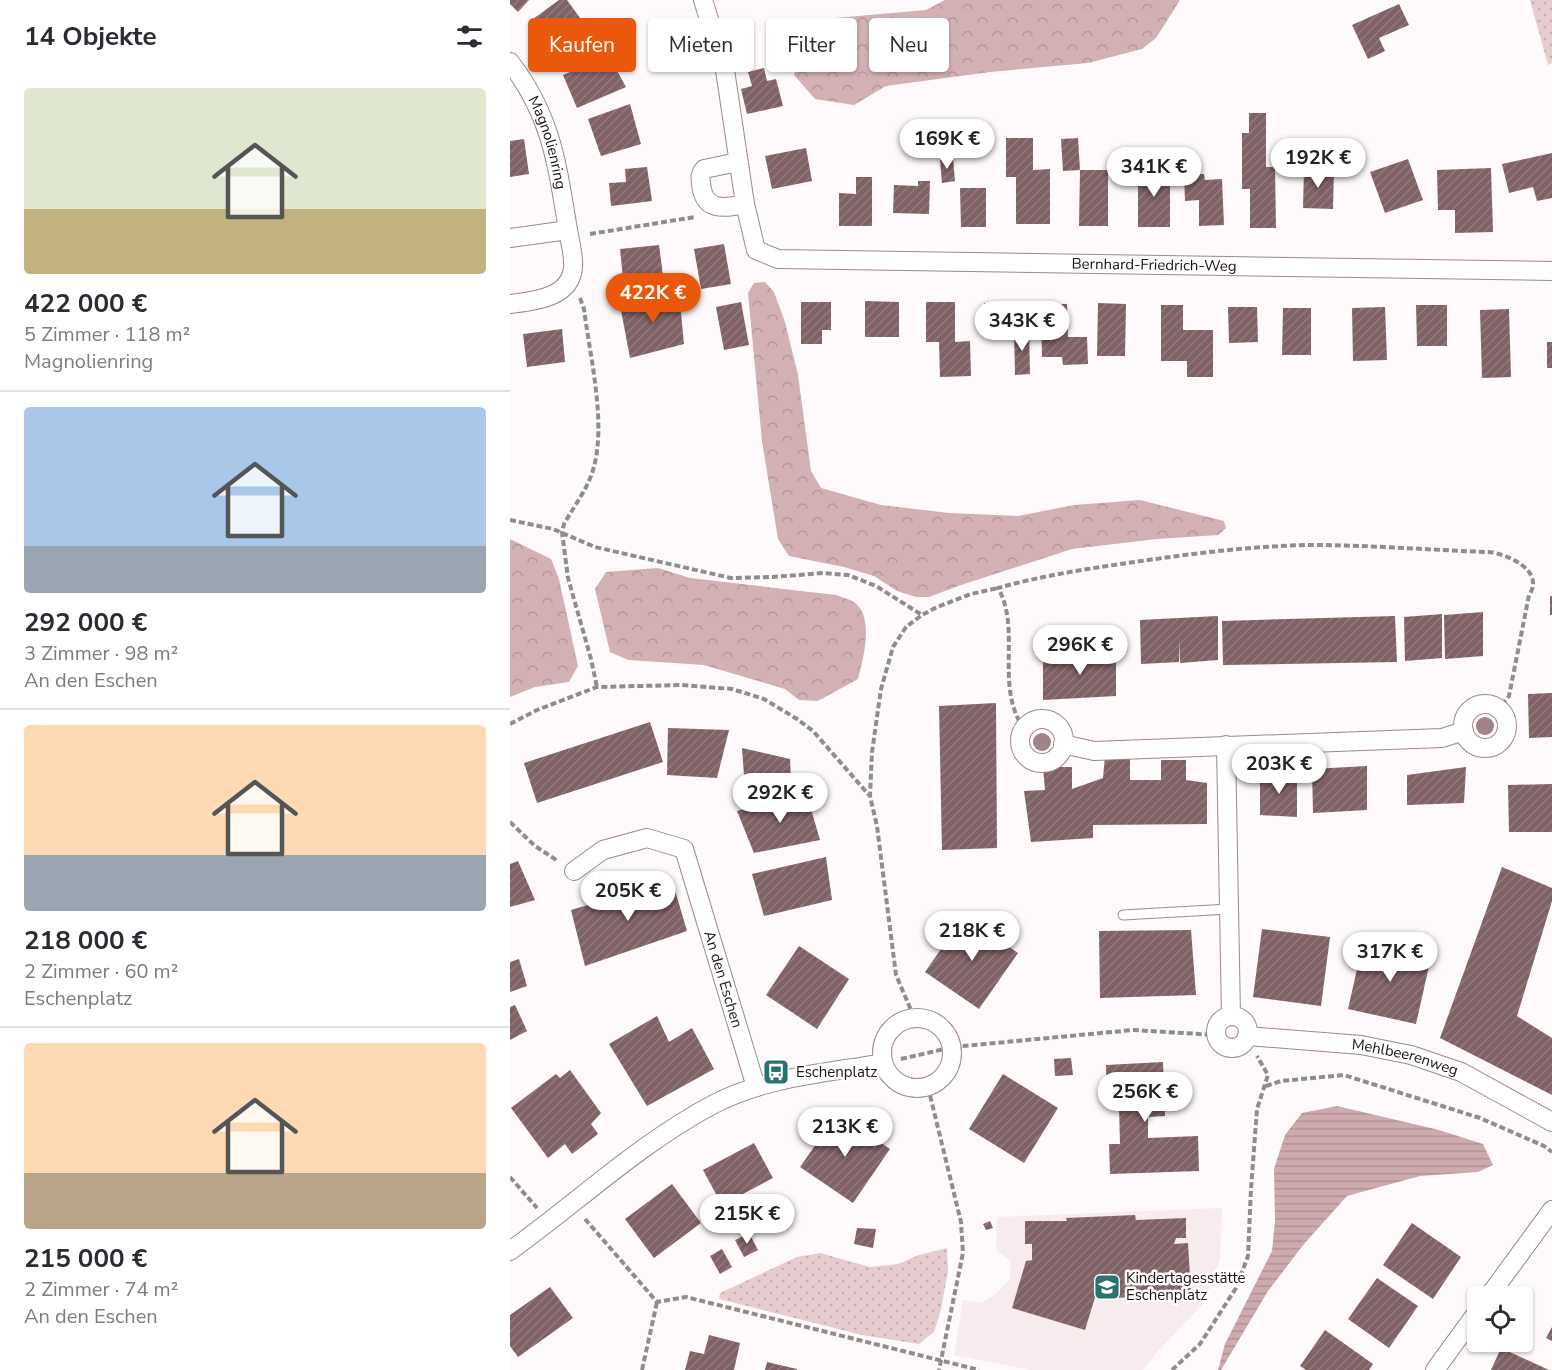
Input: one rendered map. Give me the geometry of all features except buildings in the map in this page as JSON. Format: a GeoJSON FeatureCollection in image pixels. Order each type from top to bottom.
{"type":"FeatureCollection","features":[{"type":"Feature","properties":{"kind":"street"},"geometry":{"type":"LineString","coordinates":[[703,0],[725,70],[745,204],[725,207],[709,203],[704,196],[701,172],[712,167],[738,162]]}},
{"type":"Feature","properties":{"kind":"street","name":"Magnolienring"},"geometry":{"type":"LineString","coordinates":[[510,62],[524,80],[540,108],[548,131],[574,267],[569,283]]}},
{"type":"Feature","properties":{"kind":"street","name":"Bernhard-Friedrich-Weg"},"geometry":{"type":"LineString","coordinates":[[745,204],[756,250],[778,259],[1552,271]]}},
{"type":"Feature","properties":{"kind":"street"},"geometry":{"type":"LineString","coordinates":[[510,238],[569,234]]}},
{"type":"Feature","properties":{"kind":"street"},"geometry":{"type":"LineString","coordinates":[[510,304],[531,301],[561,291],[569,283]]}},
{"type":"Feature","properties":{"kind":"street"},"geometry":{"type":"LineString","coordinates":[[1485,704],[1499,709],[1504,715],[1506,729],[1498,742],[1492,746],[1477,746],[1466,738],[1464,718],[1472,708],[1485,704]]}},
{"type":"Feature","properties":{"kind":"street"},"geometry":{"type":"LineString","coordinates":[[1034,721],[1048,721],[1060,730],[1063,744],[1056,758],[1042,763],[1035,762],[1024,754],[1021,748],[1021,735],[1024,729],[1034,721]]}},
{"type":"Feature","properties":{"kind":"street"},"geometry":{"type":"LineString","coordinates":[[1063,744],[1094,751],[1443,738],[1464,732]]}},
{"type":"Feature","properties":{"kind":"street"},"geometry":{"type":"LineString","coordinates":[[1226,745],[1231,1016]]}},
{"type":"Feature","properties":{"kind":"street","name":"An den Eschen"},"geometry":{"type":"LineString","coordinates":[[574,871],[603,850],[647,838],[684,849],[756,1087]]}},
{"type":"Feature","properties":{"kind":"street"},"geometry":{"type":"LineString","coordinates":[[1231,1016],[1237,1016],[1246,1023],[1248,1031],[1244,1040],[1237,1047],[1227,1047],[1218,1040],[1216,1035],[1220,1021],[1231,1016]]}},
{"type":"Feature","properties":{"kind":"street"},"geometry":{"type":"LineString","coordinates":[[914,1017],[929,1019],[941,1026],[950,1037],[953,1047],[952,1063],[945,1076],[928,1087],[911,1088],[900,1084],[888,1074],[883,1063],[882,1051],[885,1037],[899,1022],[914,1017]]}},
{"type":"Feature","properties":{"kind":"street","name":"Mehlbeerenweg"},"geometry":{"type":"LineString","coordinates":[[1244,1040],[1361,1045],[1411,1055],[1461,1072],[1552,1122]]}},
{"type":"Feature","properties":{"kind":"street"},"geometry":{"type":"LineString","coordinates":[[510,1251],[649,1144],[715,1104],[756,1087],[784,1080],[883,1063]]}},
{"type":"Feature","properties":{"kind":"street"},"geometry":{"type":"LineString","coordinates":[[1496,1286],[1552,1210]]}},
{"type":"Feature","properties":{"kind":"street"},"geometry":{"type":"LineString","coordinates":[[1436,1370],[1467,1326]]}},
{"type":"Feature","properties":{"kind":"lane"},"geometry":{"type":"LineString","coordinates":[[1123,915],[1229,909]]}},
{"type":"Feature","properties":{"kind":"path"},"geometry":{"type":"LineString","coordinates":[[569,234],[690,219],[710,212],[716,206]]}},
{"type":"Feature","properties":{"kind":"path"},"geometry":{"type":"LineString","coordinates":[[569,283],[577,292],[584,309],[598,430],[593,471],[564,524],[562,532],[568,578],[597,687]]}},
{"type":"Feature","properties":{"kind":"path"},"geometry":{"type":"LineString","coordinates":[[510,520],[562,532],[595,547],[731,578],[773,578],[822,573],[848,576],[876,586],[922,615]]}},
{"type":"Feature","properties":{"kind":"path"},"geometry":{"type":"LineString","coordinates":[[914,1017],[896,975],[877,826],[870,796],[872,752],[883,678],[899,636],[906,627],[922,615],[955,600],[1022,582],[1191,554],[1311,545],[1502,554],[1521,564],[1529,573],[1533,583],[1509,696],[1499,709]]}},
{"type":"Feature","properties":{"kind":"path"},"geometry":{"type":"LineString","coordinates":[[998,588],[1006,609],[1011,702],[1024,729]]}},
{"type":"Feature","properties":{"kind":"path"},"geometry":{"type":"LineString","coordinates":[[510,724],[537,710],[597,687],[682,685],[732,689],[781,707],[813,732],[870,796]]}},
{"type":"Feature","properties":{"kind":"path"},"geometry":{"type":"LineString","coordinates":[[510,822],[535,846],[574,871]]}},
{"type":"Feature","properties":{"kind":"path"},"geometry":{"type":"LineString","coordinates":[[883,1063],[953,1047],[1133,1030],[1216,1035]]}},
{"type":"Feature","properties":{"kind":"path"},"geometry":{"type":"LineString","coordinates":[[1172,1370],[1200,1344],[1236,1288],[1248,1257],[1257,1109],[1268,1076],[1257,1055],[1244,1040]]}},
{"type":"Feature","properties":{"kind":"path"},"geometry":{"type":"LineString","coordinates":[[1266,1086],[1281,1081],[1344,1075],[1480,1119],[1544,1146],[1552,1152]]}},
{"type":"Feature","properties":{"kind":"path"},"geometry":{"type":"LineString","coordinates":[[928,1087],[961,1222],[963,1253],[939,1370]]}},
{"type":"Feature","properties":{"kind":"path"},"geometry":{"type":"LineString","coordinates":[[510,1177],[542,1214],[551,1221]]}},
{"type":"Feature","properties":{"kind":"path"},"geometry":{"type":"LineString","coordinates":[[572,1205],[657,1302]]}},
{"type":"Feature","properties":{"kind":"path"},"geometry":{"type":"LineString","coordinates":[[657,1302],[686,1297],[979,1370]]}},
{"type":"Feature","properties":{"kind":"path"},"geometry":{"type":"LineString","coordinates":[[642,1370],[657,1302]]}},
{"type":"Feature","properties":{"kind":"shaded area"},"geometry":{"type":"Polygon","coordinates":[[[1530,0],[1552,0],[1552,63],[1548,65],[1530,0]]]}},
{"type":"Feature","properties":{"kind":"shaded area"},"geometry":{"type":"Polygon","coordinates":[[[1337,1106],[1439,1130],[1483,1144],[1493,1165],[1478,1172],[1420,1176],[1347,1196],[1304,1244],[1268,1291],[1221,1370],[1218,1370],[1225,1344],[1272,1251],[1275,1221],[1274,1169],[1285,1135],[1302,1113],[1337,1106]]]}},
{"type":"Feature","properties":{"kind":"shaded area","name":"Kindertagesstätte Eschenplatz"},"geometry":{"type":"Polygon","coordinates":[[[1222,1208],[1220,1259],[1204,1303],[1143,1370],[1031,1370],[954,1355],[963,1300],[981,1303],[997,1293],[1010,1279],[1011,1262],[996,1249],[997,1217],[1222,1208]]]}},
{"type":"Feature","properties":{"kind":"shaded area"},"geometry":{"type":"Polygon","coordinates":[[[947,1248],[948,1271],[941,1309],[934,1332],[919,1344],[862,1335],[719,1299],[720,1293],[797,1257],[820,1253],[870,1267],[898,1264],[919,1255],[947,1248]]]}},
{"type":"Feature","properties":{"kind":"green space"},"geometry":{"type":"Polygon","coordinates":[[[945,0],[1180,0],[1156,38],[1142,49],[1088,63],[990,72],[886,86],[854,105],[815,99],[794,75],[795,72],[857,72],[857,18],[835,18],[926,10],[945,0]]]}},
{"type":"Feature","properties":{"kind":"green space"},"geometry":{"type":"Polygon","coordinates":[[[765,282],[774,292],[785,322],[798,375],[811,471],[821,488],[881,505],[949,513],[1018,516],[1074,505],[1140,500],[1224,521],[1226,528],[1218,535],[1157,539],[1072,549],[929,597],[916,597],[897,591],[874,576],[844,567],[789,556],[778,539],[762,441],[748,293],[754,283],[765,282]]]}},
{"type":"Feature","properties":{"kind":"green space"},"geometry":{"type":"Polygon","coordinates":[[[510,539],[551,559],[559,579],[578,666],[569,682],[535,687],[510,697],[510,539]]]}},
{"type":"Feature","properties":{"kind":"green space"},"geometry":{"type":"Polygon","coordinates":[[[658,568],[690,578],[836,595],[854,602],[860,609],[866,628],[858,679],[818,701],[799,700],[785,689],[704,665],[628,660],[610,652],[595,589],[606,572],[658,568]]]}},
{"type":"Feature","properties":{"kind":"place","name":"Eschenplatz"},"geometry":{"type":"Point","coordinates":[776,1072]}},
{"type":"Feature","properties":{"kind":"place","name":"Kindertagesstätte Eschenplatz"},"geometry":{"type":"Point","coordinates":[1107,1287]}}]}
